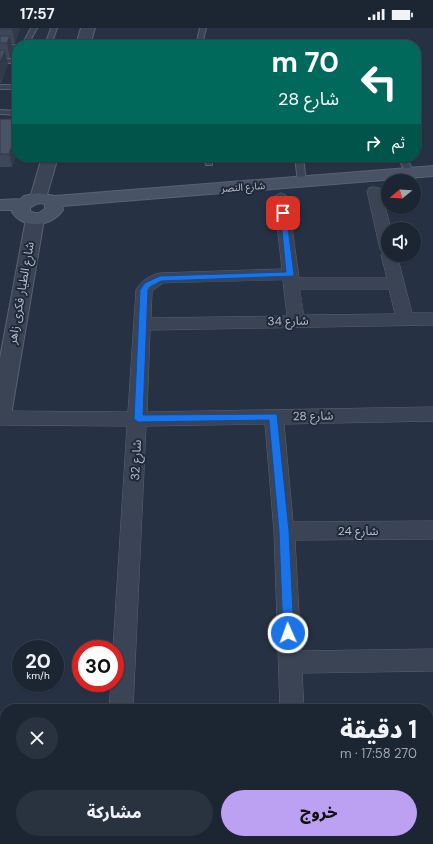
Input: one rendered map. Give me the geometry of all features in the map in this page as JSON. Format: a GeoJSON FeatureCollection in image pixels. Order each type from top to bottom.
{"type":"FeatureCollection","features":[{"type":"Feature","properties":{"kind":"main road","name":"شارع النصر"},"geometry":{"type":"LineString","coordinates":[[421,177],[433,171]]}},
{"type":"Feature","properties":{"kind":"main road","name":"شارع النصر"},"geometry":{"type":"LineString","coordinates":[[0,215],[37,208],[302,182],[381,181]]}},
{"type":"Feature","properties":{"kind":"main road","name":"شارع النصر"},"geometry":{"type":"LineString","coordinates":[[421,183],[433,186]]}},
{"type":"Feature","properties":{"kind":"main road","name":"شارع النصر"},"geometry":{"type":"LineString","coordinates":[[0,205],[37,208],[281,198],[381,190]]}},
{"type":"Feature","properties":{"kind":"street"},"geometry":{"type":"LineString","coordinates":[[84,40],[88,28]]}},
{"type":"Feature","properties":{"kind":"street","name":"شارع الطيار فكرى زاهر"},"geometry":{"type":"LineString","coordinates":[[0,415],[37,208],[49,162]]}},
{"type":"Feature","properties":{"kind":"street"},"geometry":{"type":"LineString","coordinates":[[281,198],[296,321]]}},
{"type":"Feature","properties":{"kind":"street"},"geometry":{"type":"LineString","coordinates":[[392,262],[405,319]]}},
{"type":"Feature","properties":{"kind":"street","name":"شارع 32"},"geometry":{"type":"LineString","coordinates":[[121,704],[144,290],[148,285],[160,278],[291,279]]}},
{"type":"Feature","properties":{"kind":"street"},"geometry":{"type":"LineString","coordinates":[[291,279],[396,283]]}},
{"type":"Feature","properties":{"kind":"street","name":"شارع 34"},"geometry":{"type":"LineString","coordinates":[[143,324],[433,318]]}},
{"type":"Feature","properties":{"kind":"street","name":"شارع 28"},"geometry":{"type":"LineString","coordinates":[[0,418],[138,419],[433,414]]}},
{"type":"Feature","properties":{"kind":"street"},"geometry":{"type":"LineString","coordinates":[[274,417],[284,531],[292,704]]}},
{"type":"Feature","properties":{"kind":"street","name":"شارع 24"},"geometry":{"type":"LineString","coordinates":[[284,531],[433,530]]}},
{"type":"Feature","properties":{"kind":"street"},"geometry":{"type":"LineString","coordinates":[[289,662],[433,660]]}},
{"type":"Feature","properties":{"kind":"lane"},"geometry":{"type":"LineString","coordinates":[[28,40],[34,28]]}},
{"type":"Feature","properties":{"kind":"lane"},"geometry":{"type":"LineString","coordinates":[[50,40],[54,28]]}},
{"type":"Feature","properties":{"kind":"lane"},"geometry":{"type":"LineString","coordinates":[[201,40],[203,28]]}},
{"type":"Feature","properties":{"kind":"lane"},"geometry":{"type":"LineString","coordinates":[[0,46],[12,47]]}},
{"type":"Feature","properties":{"kind":"lane"},"geometry":{"type":"LineString","coordinates":[[0,61],[12,61]]}},
{"type":"Feature","properties":{"kind":"lane"},"geometry":{"type":"LineString","coordinates":[[0,87],[12,88]]}},
{"type":"Feature","properties":{"kind":"lane"},"geometry":{"type":"LineString","coordinates":[[0,112],[12,113]]}},
{"type":"Feature","properties":{"kind":"lane"},"geometry":{"type":"LineString","coordinates":[[300,162],[302,182]]}},
{"type":"Feature","properties":{"kind":"lane"},"geometry":{"type":"LineString","coordinates":[[404,162],[409,174]]}},
{"type":"Feature","properties":{"kind":"building"},"geometry":{"type":"Polygon","coordinates":[[[0,28],[13,28],[0,29],[0,28]]]}},
{"type":"Feature","properties":{"kind":"building"},"geometry":{"type":"Polygon","coordinates":[[[0,36],[10,36],[7,43],[0,43],[0,36]]]}},
{"type":"Feature","properties":{"kind":"building"},"geometry":{"type":"Polygon","coordinates":[[[0,50],[5,50],[0,63],[0,50]]]}},
{"type":"Feature","properties":{"kind":"building"},"geometry":{"type":"Polygon","coordinates":[[[0,119],[12,119],[12,146],[9,154],[0,154],[0,119]]]}},
{"type":"Feature","properties":{"kind":"route"},"geometry":{"type":"LineString","coordinates":[[283,213],[290,274],[160,278],[153,281],[144,290],[138,419],[274,417],[284,531],[288,633]]}}]}
